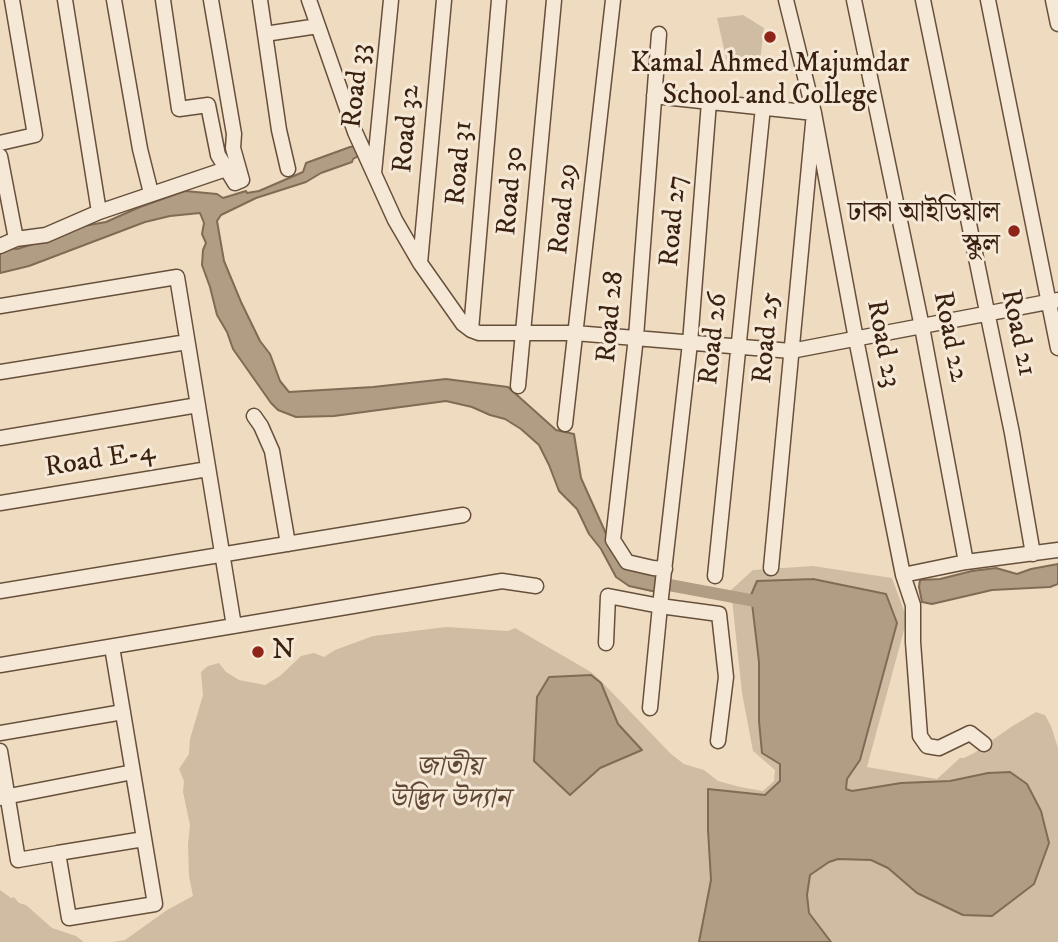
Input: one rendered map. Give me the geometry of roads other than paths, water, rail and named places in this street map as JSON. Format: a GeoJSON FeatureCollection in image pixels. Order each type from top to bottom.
{"type":"FeatureCollection","features":[{"type":"Feature","properties":{"kind":"street"},"geometry":{"type":"LineString","coordinates":[[0,143],[35,135],[12,0]]}},
{"type":"Feature","properties":{"kind":"street"},"geometry":{"type":"LineString","coordinates":[[65,0],[100,212]]}},
{"type":"Feature","properties":{"kind":"street"},"geometry":{"type":"LineString","coordinates":[[114,0],[138,137],[151,193]]}},
{"type":"Feature","properties":{"kind":"street"},"geometry":{"type":"LineString","coordinates":[[163,0],[179,109],[208,105],[218,155],[235,183],[242,180],[233,148],[211,0]]}},
{"type":"Feature","properties":{"kind":"street"},"geometry":{"type":"LineString","coordinates":[[260,0],[279,130],[288,169]]}},
{"type":"Feature","properties":{"kind":"street"},"geometry":{"type":"LineString","coordinates":[[309,0],[355,132],[395,220],[420,263],[463,324],[471,330],[479,333],[575,333],[636,337],[791,351],[1053,301]]}},
{"type":"Feature","properties":{"kind":"street","name":"Road 33"},"geometry":{"type":"LineString","coordinates":[[374,176],[391,0]]}},
{"type":"Feature","properties":{"kind":"street","name":"Road 32"},"geometry":{"type":"LineString","coordinates":[[420,263],[444,0]]}},
{"type":"Feature","properties":{"kind":"street","name":"Road 31"},"geometry":{"type":"LineString","coordinates":[[471,330],[499,0]]}},
{"type":"Feature","properties":{"kind":"street","name":"Road 30"},"geometry":{"type":"LineString","coordinates":[[518,386],[554,0]]}},
{"type":"Feature","properties":{"kind":"street","name":"Road 29"},"geometry":{"type":"LineString","coordinates":[[565,424],[613,0]]}},
{"type":"Feature","properties":{"kind":"street","name":"Road 23"},"geometry":{"type":"LineString","coordinates":[[786,0],[814,113],[903,575],[913,606],[920,736],[927,746],[939,748],[970,733],[984,744]]}},
{"type":"Feature","properties":{"kind":"street","name":"Road 22"},"geometry":{"type":"LineString","coordinates":[[854,0],[922,327],[967,562]]}},
{"type":"Feature","properties":{"kind":"street","name":"Road 21"},"geometry":{"type":"LineString","coordinates":[[923,0],[1012,433],[1033,554]]}},
{"type":"Feature","properties":{"kind":"street"},"geometry":{"type":"LineString","coordinates":[[988,0],[1053,301],[1058,348]]}},
{"type":"Feature","properties":{"kind":"street"},"geometry":{"type":"LineString","coordinates":[[1053,0],[1058,23]]}},
{"type":"Feature","properties":{"kind":"street"},"geometry":{"type":"LineString","coordinates":[[265,34],[318,26]]}},
{"type":"Feature","properties":{"kind":"street","name":"Road 28"},"geometry":{"type":"LineString","coordinates":[[659,34],[636,337],[613,540],[627,562],[664,569]]}},
{"type":"Feature","properties":{"kind":"street"},"geometry":{"type":"LineString","coordinates":[[654,96],[814,113]]}},
{"type":"Feature","properties":{"kind":"street","name":"Road 27"},"geometry":{"type":"LineString","coordinates":[[650,708],[690,343],[709,102]]}},
{"type":"Feature","properties":{"kind":"street","name":"Road 26"},"geometry":{"type":"LineString","coordinates":[[715,576],[763,107]]}},
{"type":"Feature","properties":{"kind":"street","name":"Road 25"},"geometry":{"type":"LineString","coordinates":[[771,568],[814,113]]}},
{"type":"Feature","properties":{"kind":"street"},"geometry":{"type":"LineString","coordinates":[[0,156],[16,239]]}},
{"type":"Feature","properties":{"kind":"street"},"geometry":{"type":"LineString","coordinates":[[0,246],[16,239],[46,235],[151,193],[226,169]]}},
{"type":"Feature","properties":{"kind":"street"},"geometry":{"type":"LineString","coordinates":[[0,306],[177,277],[234,626]]}},
{"type":"Feature","properties":{"kind":"street"},"geometry":{"type":"LineString","coordinates":[[0,372],[187,342]]}},
{"type":"Feature","properties":{"kind":"street"},"geometry":{"type":"LineString","coordinates":[[0,438],[198,405]]}},
{"type":"Feature","properties":{"kind":"street"},"geometry":{"type":"LineString","coordinates":[[254,416],[272,451],[288,544]]}},
{"type":"Feature","properties":{"kind":"street","name":"Road E-4"},"geometry":{"type":"LineString","coordinates":[[0,503],[208,469]]}},
{"type":"Feature","properties":{"kind":"street"},"geometry":{"type":"LineString","coordinates":[[0,591],[463,515]]}},
{"type":"Feature","properties":{"kind":"street"},"geometry":{"type":"LineString","coordinates":[[903,575],[967,562],[1058,550]]}},
{"type":"Feature","properties":{"kind":"street"},"geometry":{"type":"LineString","coordinates":[[0,665],[502,581],[536,586]]}},
{"type":"Feature","properties":{"kind":"street"},"geometry":{"type":"LineString","coordinates":[[606,643],[608,596],[719,614],[726,677],[718,741]]}},
{"type":"Feature","properties":{"kind":"street"},"geometry":{"type":"LineString","coordinates":[[58,853],[69,918],[155,904],[112,647]]}},
{"type":"Feature","properties":{"kind":"street"},"geometry":{"type":"LineString","coordinates":[[0,733],[123,712]]}},
{"type":"Feature","properties":{"kind":"street"},"geometry":{"type":"LineString","coordinates":[[0,751],[4,797],[18,860],[144,839]]}},
{"type":"Feature","properties":{"kind":"street"},"geometry":{"type":"LineString","coordinates":[[4,797],[133,772]]}},
{"type":"Feature","properties":{"kind":"waterway"},"geometry":{"type":"LineString","coordinates":[[653,582],[766,603]]}},
{"type":"Feature","properties":{"kind":"place","name":"Kamal Ahmed Majumdar School and College"},"geometry":{"type":"Point","coordinates":[770,37]}},
{"type":"Feature","properties":{"kind":"place","name":"ঢাকা আইডিয়াল স্কুল"},"geometry":{"type":"Point","coordinates":[1014,231]}},
{"type":"Feature","properties":{"kind":"place","name":"N"},"geometry":{"type":"Point","coordinates":[258,652]}},
{"type":"Feature","properties":{"kind":"park label","name":"জাতীয় উদ্ভিদ উদ্যান"},"geometry":{"type":"Point","coordinates":[449,785]}}]}
